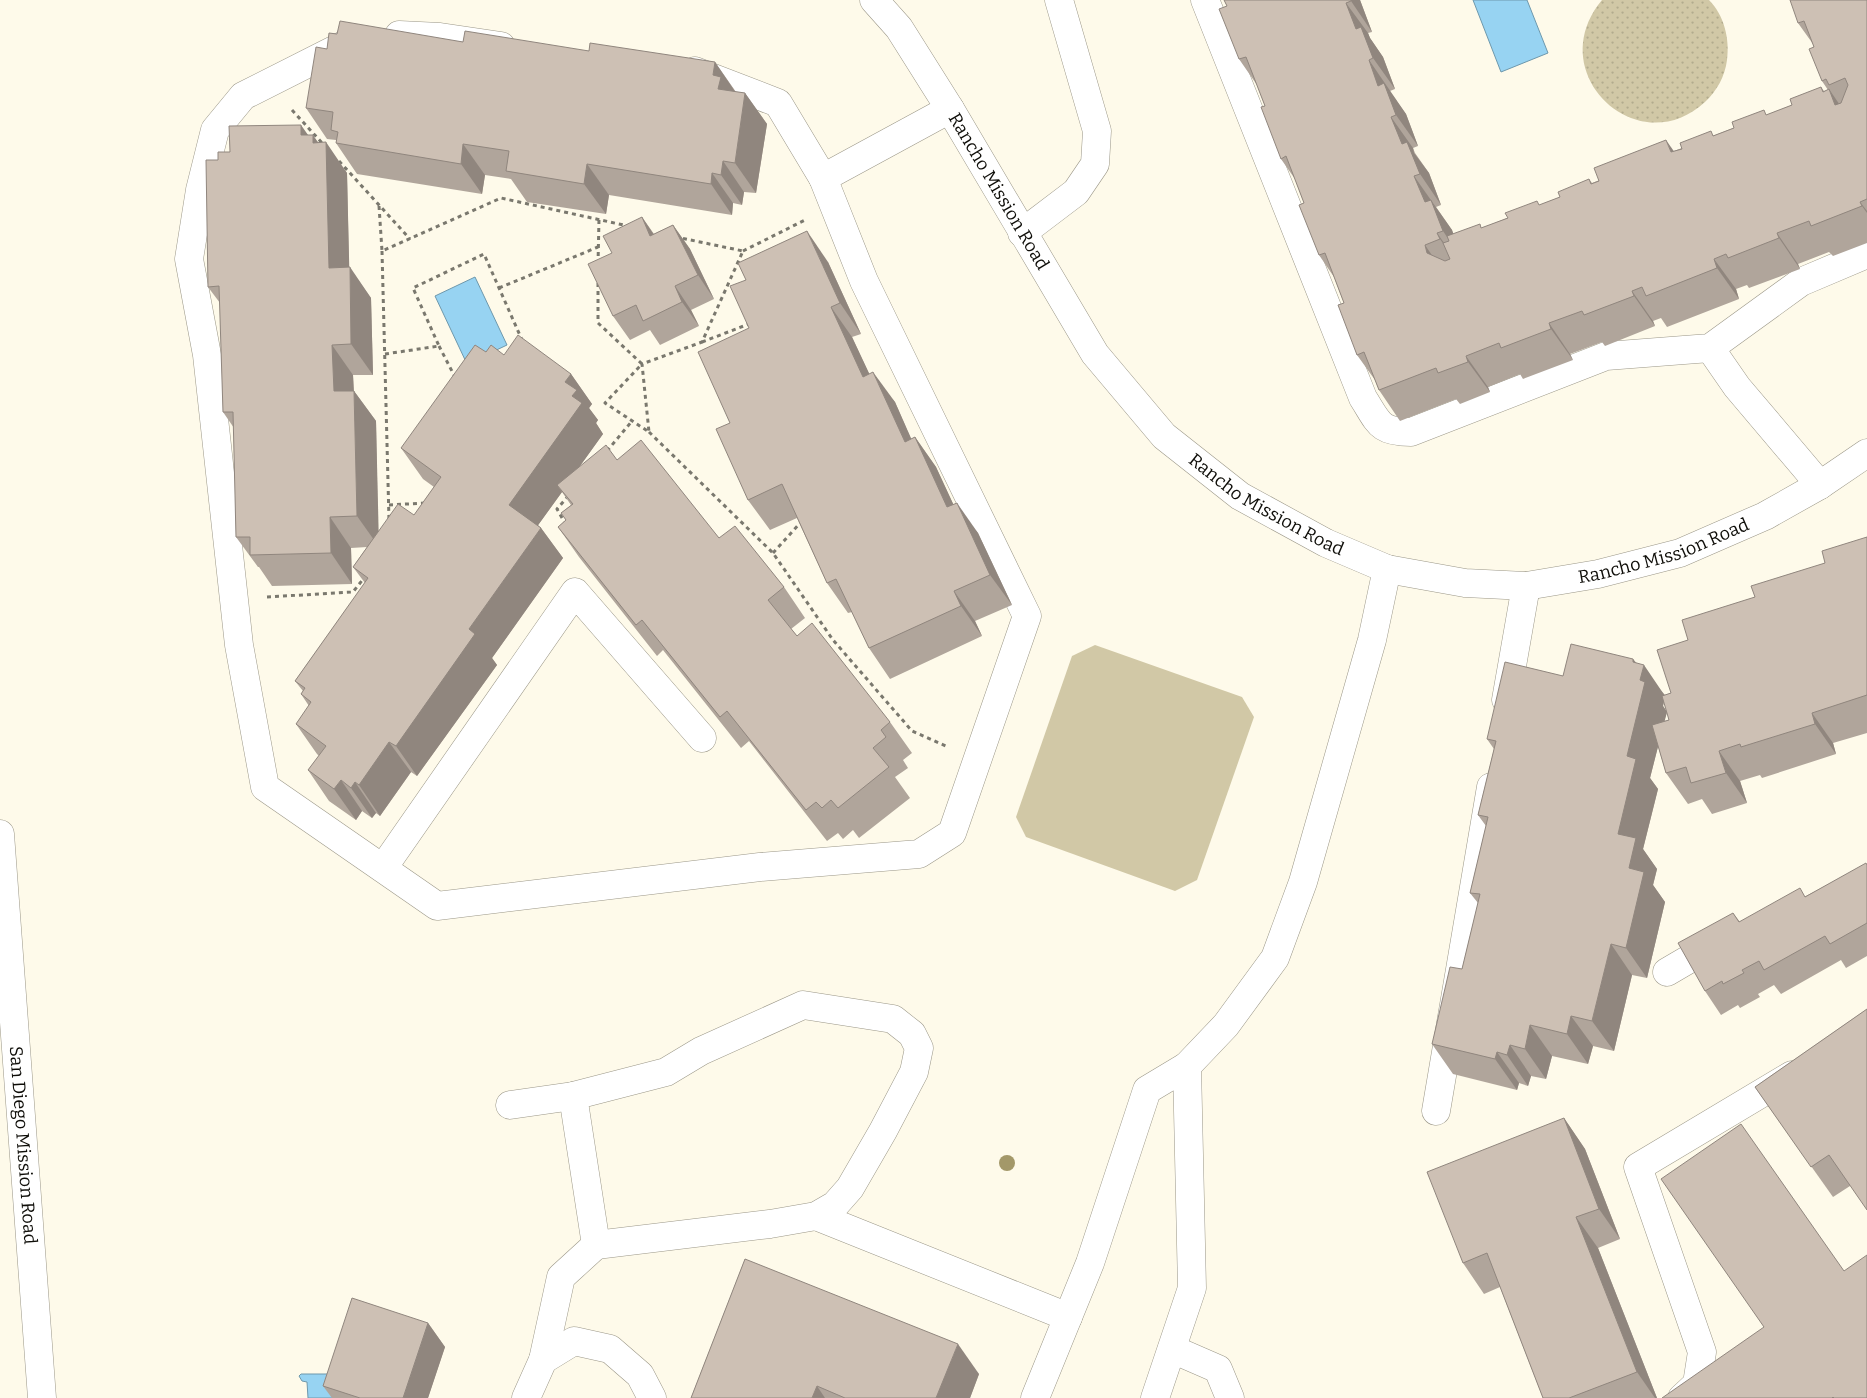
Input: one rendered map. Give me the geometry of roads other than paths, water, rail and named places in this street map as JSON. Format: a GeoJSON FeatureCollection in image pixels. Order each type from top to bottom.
{"type":"FeatureCollection","features":[{"type":"Feature","properties":{"kind":"main road","name":"Rancho Mission Road"},"geometry":{"type":"LineString","coordinates":[[874,0],[899,28],[950,109],[1095,354],[1164,436],[1240,496],[1326,543],[1387,570],[1465,582],[1526,586],[1598,574],[1680,553],[1765,516],[1820,485],[1867,452]]}},
{"type":"Feature","properties":{"kind":"main road"},"geometry":{"type":"LineString","coordinates":[[1022,233],[1076,192],[1095,164],[1097,131],[1059,0]]}},
{"type":"Feature","properties":{"kind":"main road"},"geometry":{"type":"LineString","coordinates":[[1205,0],[1363,398],[1378,422],[1386,429],[1396,432],[1411,432],[1606,356],[1710,348],[1801,282],[1867,254]]}},
{"type":"Feature","properties":{"kind":"main road"},"geometry":{"type":"LineString","coordinates":[[528,50],[440,38],[372,34],[243,96],[215,130],[200,190],[189,259],[207,355],[239,645],[265,787],[438,906],[760,867],[919,854],[952,833],[1027,616],[864,281],[824,178],[778,103],[694,70],[674,68]]}},
{"type":"Feature","properties":{"kind":"main road"},"geometry":{"type":"LineString","coordinates":[[824,178],[950,109]]}},
{"type":"Feature","properties":{"kind":"main road"},"geometry":{"type":"LineString","coordinates":[[1710,348],[1737,387],[1820,485]]}},
{"type":"Feature","properties":{"kind":"main road"},"geometry":{"type":"LineString","coordinates":[[1035,1398],[1090,1263],[1146,1090],[1187,1066],[1226,1025],[1275,958],[1305,872],[1372,640],[1387,570]]}},
{"type":"Feature","properties":{"kind":"main road"},"geometry":{"type":"LineString","coordinates":[[1503,722],[1526,586]]}},
{"type":"Feature","properties":{"kind":"main road"},"geometry":{"type":"LineString","coordinates":[[383,868],[575,592],[702,738]]}},
{"type":"Feature","properties":{"kind":"main road"},"geometry":{"type":"LineString","coordinates":[[1436,1111],[1496,761]]}},
{"type":"Feature","properties":{"kind":"main road","name":"San Diego Mission Road"},"geometry":{"type":"LineString","coordinates":[[0,834],[6,1005],[42,1398]]}},
{"type":"Feature","properties":{"kind":"main road"},"geometry":{"type":"LineString","coordinates":[[1667,972],[1714,944],[1739,932]]}},
{"type":"Feature","properties":{"kind":"main road"},"geometry":{"type":"LineString","coordinates":[[510,1105],[573,1096],[666,1072],[701,1051],[803,1005],[893,1019],[912,1034],[919,1048],[914,1072],[883,1131],[850,1188],[835,1205],[816,1216],[770,1224],[596,1245],[561,1277],[543,1360],[526,1398]]}},
{"type":"Feature","properties":{"kind":"main road"},"geometry":{"type":"LineString","coordinates":[[1682,1398],[1697,1384],[1702,1352],[1638,1167],[1816,1060]]}},
{"type":"Feature","properties":{"kind":"main road"},"geometry":{"type":"LineString","coordinates":[[1155,1398],[1192,1288],[1187,1066]]}},
{"type":"Feature","properties":{"kind":"main road"},"geometry":{"type":"LineString","coordinates":[[573,1096],[596,1245]]}},
{"type":"Feature","properties":{"kind":"main road"},"geometry":{"type":"LineString","coordinates":[[816,1216],[1068,1317]]}},
{"type":"Feature","properties":{"kind":"main road"},"geometry":{"type":"LineString","coordinates":[[543,1360],[574,1341],[610,1349],[640,1375],[652,1398]]}},
{"type":"Feature","properties":{"kind":"main road"},"geometry":{"type":"LineString","coordinates":[[1172,1349],[1218,1369],[1230,1398]]}},
{"type":"Feature","properties":{"kind":"water"},"geometry":{"type":"Polygon","coordinates":[[[1473,0],[1527,0],[1548,53],[1501,72],[1473,0]]]}},
{"type":"Feature","properties":{"kind":"water"},"geometry":{"type":"Polygon","coordinates":[[[475,277],[507,345],[467,364],[435,296],[475,277]]]}},
{"type":"Feature","properties":{"kind":"water"},"geometry":{"type":"Polygon","coordinates":[[[301,1374],[341,1374],[336,1380],[335,1398],[308,1398],[307,1382],[302,1381],[299,1376],[301,1374]]]}}]}
